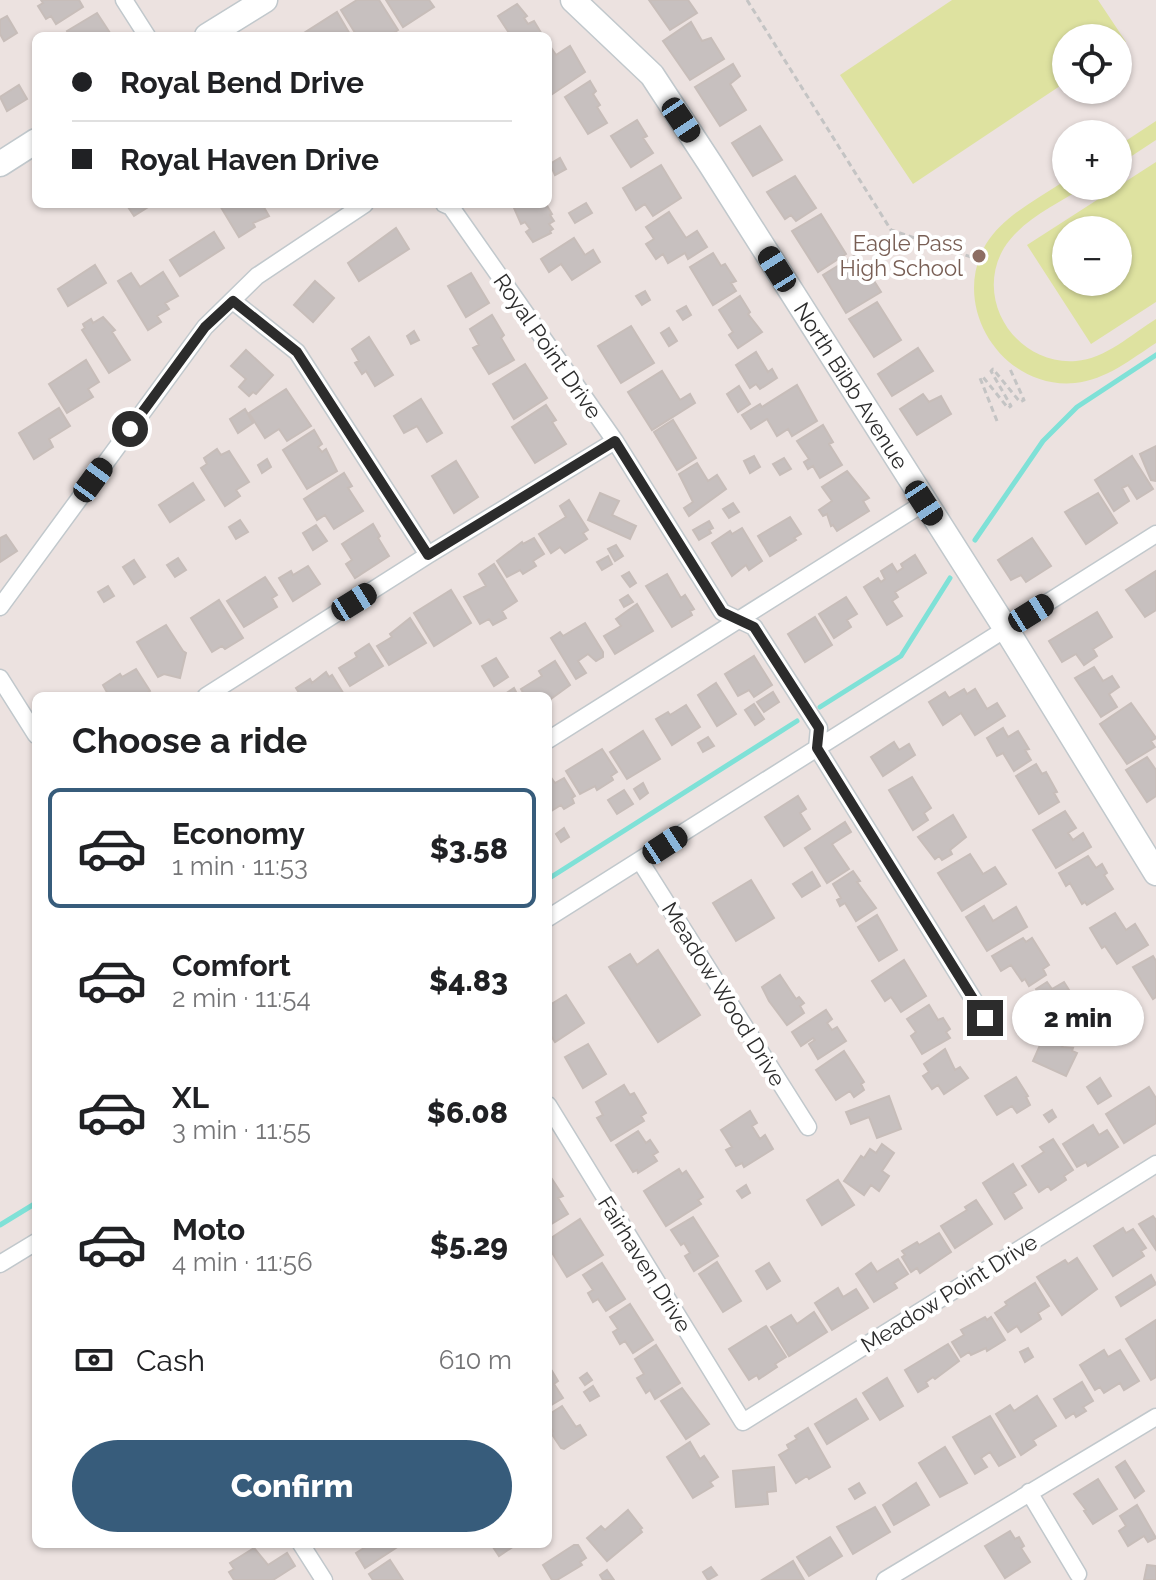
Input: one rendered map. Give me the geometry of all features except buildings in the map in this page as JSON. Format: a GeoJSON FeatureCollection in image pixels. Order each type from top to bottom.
{"type":"FeatureCollection","features":[{"type":"Feature","properties":{"kind":"main road"},"geometry":{"type":"LineString","coordinates":[[213,32],[265,0]]}},
{"type":"Feature","properties":{"kind":"main road","name":"North Bibb Avenue"},"geometry":{"type":"LineString","coordinates":[[573,0],[652,75],[1006,629],[1156,873]]}},
{"type":"Feature","properties":{"kind":"main road"},"geometry":{"type":"LineString","coordinates":[[0,164],[32,144]]}},
{"type":"Feature","properties":{"kind":"street"},"geometry":{"type":"LineString","coordinates":[[124,0],[144,32]]}},
{"type":"Feature","properties":{"kind":"street"},"geometry":{"type":"LineString","coordinates":[[0,607],[205,327],[257,276],[359,208]]}},
{"type":"Feature","properties":{"kind":"street","name":"Royal Point Drive"},"geometry":{"type":"LineString","coordinates":[[452,208],[615,441],[722,612],[754,627],[819,728],[817,748],[985,1018]]}},
{"type":"Feature","properties":{"kind":"street"},"geometry":{"type":"LineString","coordinates":[[233,301],[297,352],[428,555]]}},
{"type":"Feature","properties":{"kind":"street"},"geometry":{"type":"LineString","coordinates":[[212,692],[615,441]]}},
{"type":"Feature","properties":{"kind":"street"},"geometry":{"type":"LineString","coordinates":[[552,737],[924,503]]}},
{"type":"Feature","properties":{"kind":"street"},"geometry":{"type":"LineString","coordinates":[[552,916],[1156,534]]}},
{"type":"Feature","properties":{"kind":"street"},"geometry":{"type":"LineString","coordinates":[[0,678],[32,729]]}},
{"type":"Feature","properties":{"kind":"street","name":"Meadow Wood Drive"},"geometry":{"type":"LineString","coordinates":[[640,861],[808,1127]]}},
{"type":"Feature","properties":{"kind":"street","name":"Fairhaven Drive"},"geometry":{"type":"LineString","coordinates":[[552,1112],[743,1422]]}},
{"type":"Feature","properties":{"kind":"street","name":"Meadow Point Drive"},"geometry":{"type":"LineString","coordinates":[[743,1422],[1156,1164]]}},
{"type":"Feature","properties":{"kind":"street"},"geometry":{"type":"LineString","coordinates":[[0,1264],[32,1244]]}},
{"type":"Feature","properties":{"kind":"street"},"geometry":{"type":"LineString","coordinates":[[885,1580],[1156,1417]]}},
{"type":"Feature","properties":{"kind":"street"},"geometry":{"type":"LineString","coordinates":[[1029,1492],[1078,1574]]}},
{"type":"Feature","properties":{"kind":"street"},"geometry":{"type":"LineString","coordinates":[[304,1548],[324,1580]]}},
{"type":"Feature","properties":{"kind":"path"},"geometry":{"type":"LineString","coordinates":[[747,0],[891,230],[980,260]]}},
{"type":"Feature","properties":{"kind":"path"},"geometry":{"type":"LineString","coordinates":[[997,421],[980,378],[983,377],[1008,408],[1011,406],[991,371],[993,369],[1020,402],[1024,400],[1010,369]]}},
{"type":"Feature","properties":{"kind":"green space"},"geometry":{"type":"Polygon","coordinates":[[[952,0],[1098,0],[1114,24],[1052,24],[1052,91],[913,184],[840,75],[952,0]]]}},
{"type":"Feature","properties":{"kind":"green space"},"geometry":{"type":"Polygon","coordinates":[[[1156,121],[1156,140],[1132,156],[1132,137],[1156,121]]]}},
{"type":"Feature","properties":{"kind":"green space"},"geometry":{"type":"Polygon","coordinates":[[[1156,162],[1156,302],[1091,344],[1060,296],[1132,296],[1132,216],[1072,216],[1097,200],[1132,200],[1132,177],[1156,162]]]}},
{"type":"Feature","properties":{"kind":"green space"},"geometry":{"type":"Polygon","coordinates":[[[1052,189],[1052,200],[1063,200],[1011,238],[996,268],[994,288],[998,308],[1006,326],[1019,341],[1036,353],[1055,360],[1076,361],[1108,351],[1156,319],[1156,343],[1108,373],[1075,383],[1049,382],[1026,373],[1005,359],[990,340],[979,318],[974,293],[976,268],[993,234],[1022,208],[1052,189]]]}},
{"type":"Feature","properties":{"kind":"green space"},"geometry":{"type":"Polygon","coordinates":[[[1052,229],[1052,284],[1027,245],[1052,229]]]}},
{"type":"Feature","properties":{"kind":"waterway"},"geometry":{"type":"LineString","coordinates":[[975,540],[1043,441],[1077,407],[1156,355]]}},
{"type":"Feature","properties":{"kind":"waterway"},"geometry":{"type":"LineString","coordinates":[[820,707],[901,656],[950,578]]}},
{"type":"Feature","properties":{"kind":"waterway"},"geometry":{"type":"LineString","coordinates":[[552,876],[797,721]]}},
{"type":"Feature","properties":{"kind":"waterway"},"geometry":{"type":"LineString","coordinates":[[0,1225],[32,1205]]}},
{"type":"Feature","properties":{"kind":"place","name":"Eagle Pass High School"},"geometry":{"type":"Point","coordinates":[979,256]}},
{"type":"Feature","properties":{"kind":"route"},"geometry":{"type":"LineString","coordinates":[[130,429],[205,327],[233,301],[297,352],[428,555],[615,441],[722,612],[754,627],[819,728],[817,748],[985,1018]]}}]}
